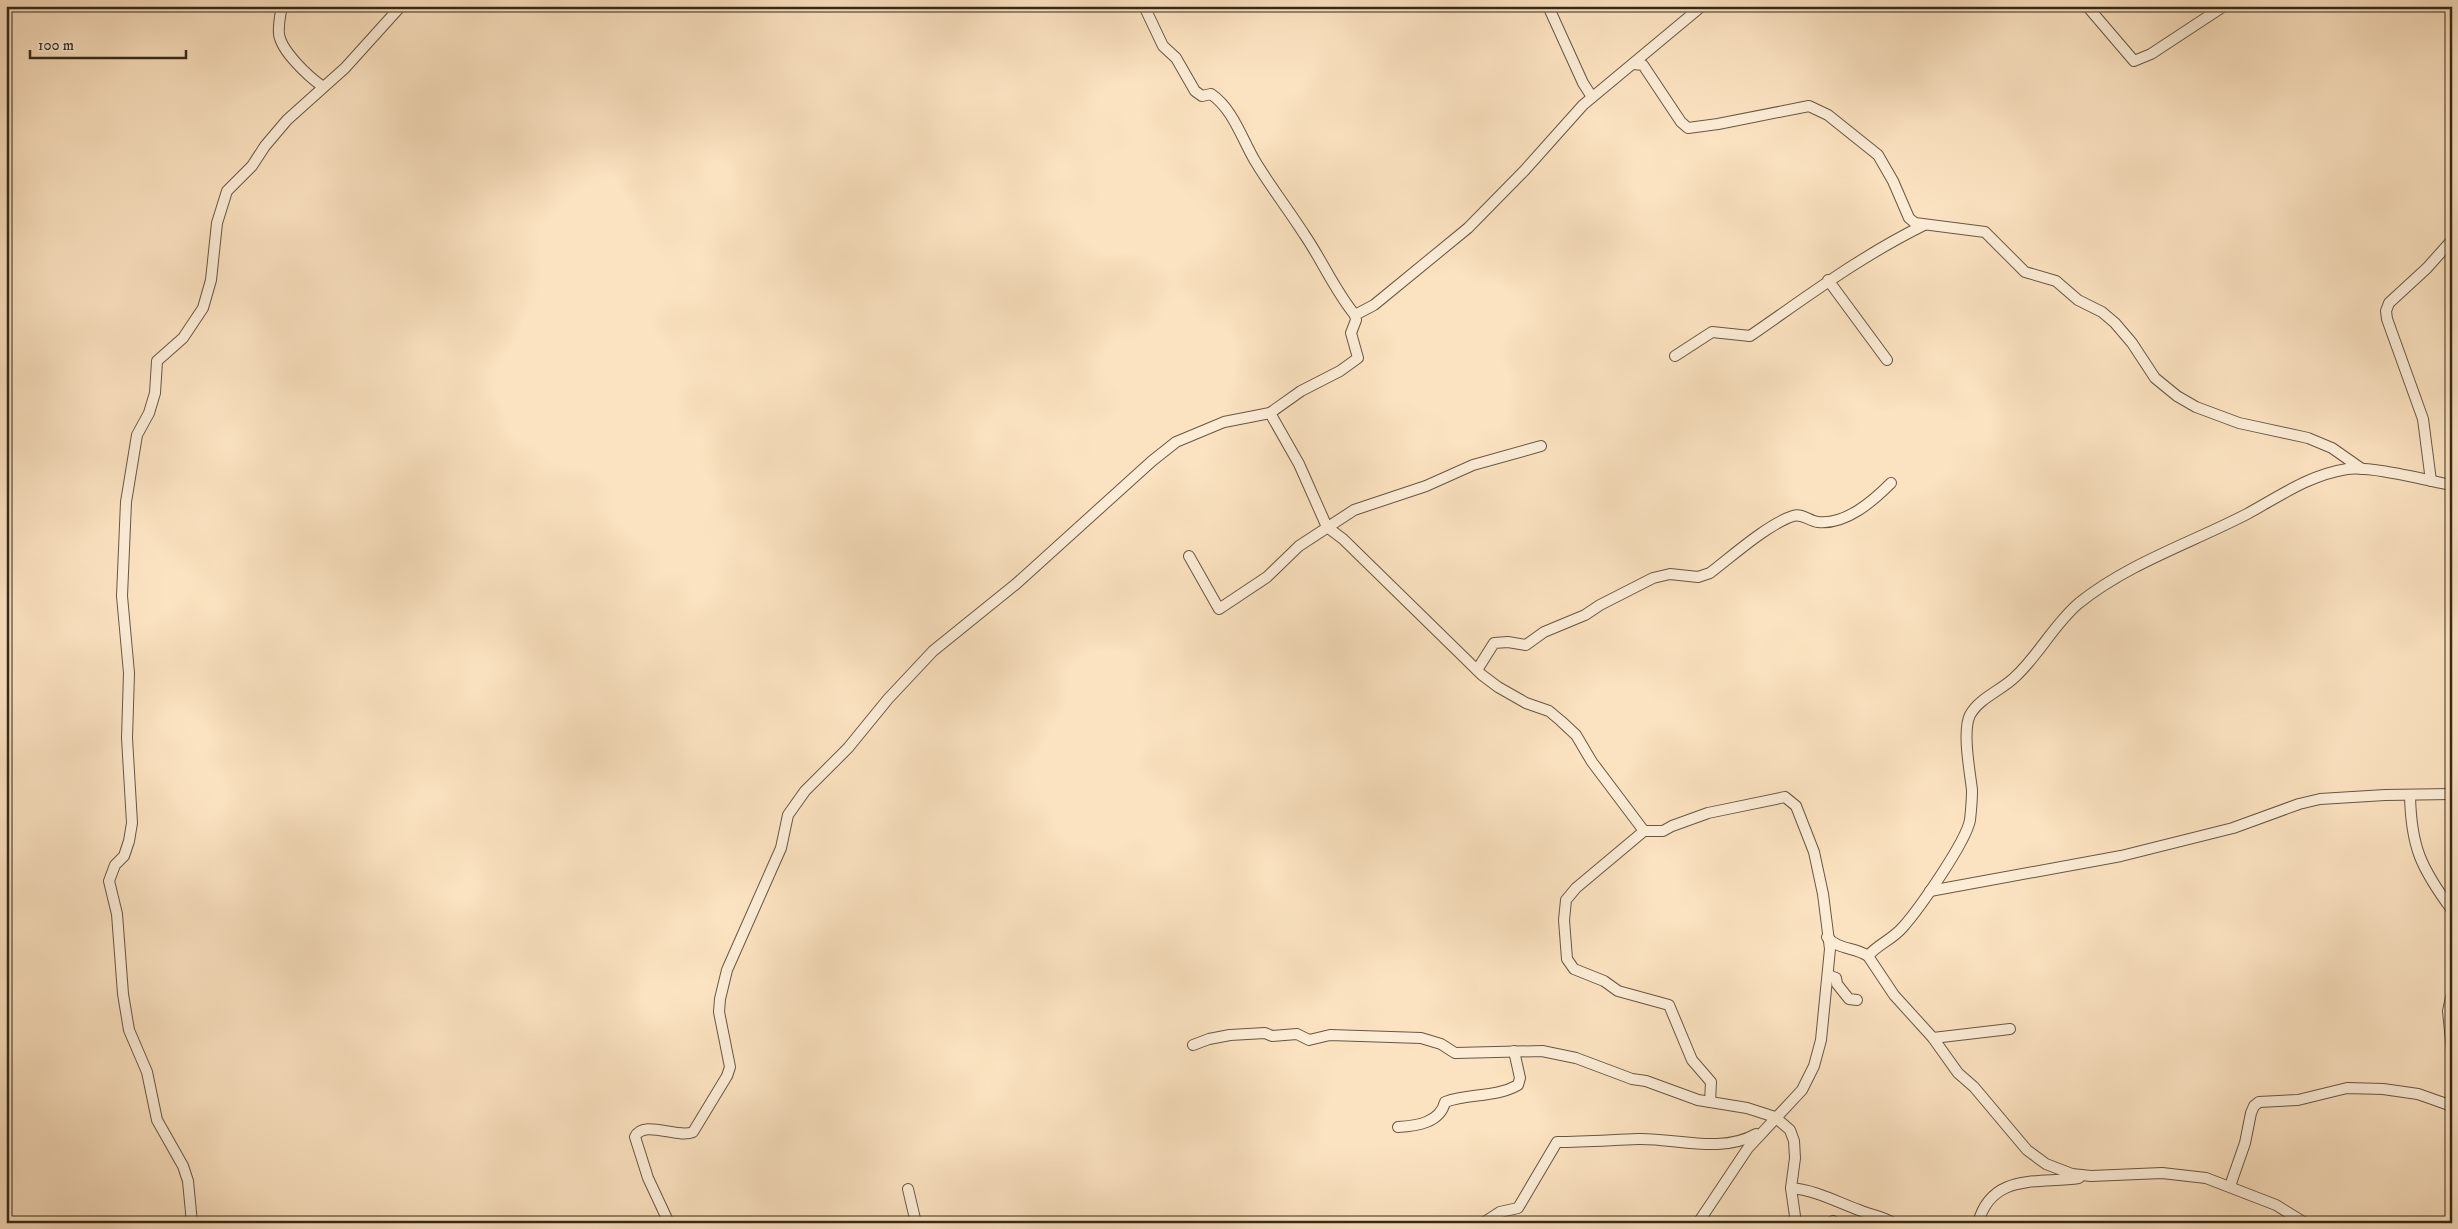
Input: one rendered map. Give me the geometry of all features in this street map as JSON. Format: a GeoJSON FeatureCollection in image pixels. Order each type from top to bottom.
{"type":"FeatureCollection","features":[{"type":"Feature","properties":{"kind":"street"},"geometry":{"type":"LineString","coordinates":[[282,6],[279,21],[280,40],[306,74],[322,86]]}},
{"type":"Feature","properties":{"kind":"street"},"geometry":{"type":"LineString","coordinates":[[192,1223],[185,1173],[157,1120],[147,1072],[129,1030],[123,994],[117,914],[110,889],[111,873],[124,856],[129,842],[132,823],[127,738],[129,672],[122,596],[126,502],[134,465],[136,435],[149,413],[155,393],[157,361],[192,328],[207,299],[217,223],[227,191],[252,166],[275,134],[322,86],[345,68],[401,6]]}},
{"type":"Feature","properties":{"kind":"street"},"geometry":{"type":"LineString","coordinates":[[669,1223],[648,1178],[634,1137],[643,1130],[684,1134],[693,1132],[727,1076],[730,1062],[719,1012],[722,988],[732,958],[781,848],[788,815],[795,802],[842,754],[888,699],[933,651],[1036,567],[1152,461],[1176,442],[1224,422],[1270,413],[1301,391],[1340,371],[1358,358],[1351,333],[1356,320],[1355,315],[1345,303],[1304,232],[1285,208],[1229,114],[1211,94],[1202,96],[1195,91],[1185,70],[1163,46],[1144,6]]}},
{"type":"Feature","properties":{"kind":"street"},"geometry":{"type":"LineString","coordinates":[[1548,6],[1583,83],[1592,97]]}},
{"type":"Feature","properties":{"kind":"street"},"geometry":{"type":"LineString","coordinates":[[1355,315],[1374,305],[1468,228],[1592,97],[1702,6]]}},
{"type":"Feature","properties":{"kind":"street"},"geometry":{"type":"LineString","coordinates":[[2086,6],[2134,61],[2151,54],[2224,6]]}},
{"type":"Feature","properties":{"kind":"street"},"geometry":{"type":"LineString","coordinates":[[1633,64],[1644,66],[1681,122],[1688,128],[1809,106],[1822,110],[1878,155],[1893,181],[1909,218],[1914,223],[1928,222],[1943,228],[1977,230],[1990,236],[2025,272],[2056,281],[2078,300],[2102,312],[2132,343],[2156,378],[2192,405],[2239,423],[2308,438],[2332,448],[2362,469]]}},
{"type":"Feature","properties":{"kind":"street"},"geometry":{"type":"LineString","coordinates":[[1674,356],[1712,332],[1750,336],[1828,280],[1892,240],[1928,222]]}},
{"type":"Feature","properties":{"kind":"street"},"geometry":{"type":"LineString","coordinates":[[2431,481],[2423,419],[2387,319],[2386,311],[2389,303],[2427,268],[2452,240]]}},
{"type":"Feature","properties":{"kind":"street"},"geometry":{"type":"LineString","coordinates":[[1828,280],[1887,360]]}},
{"type":"Feature","properties":{"kind":"street"},"geometry":{"type":"LineString","coordinates":[[1270,413],[1299,464],[1327,528],[1342,539],[1498,688],[1526,703],[1549,711],[1576,735],[1592,762],[1644,831]]}},
{"type":"Feature","properties":{"kind":"street"},"geometry":{"type":"LineString","coordinates":[[1189,556],[1219,609],[1267,577],[1299,546],[1354,510],[1381,499],[1426,486],[1473,465],[1541,446]]}},
{"type":"Feature","properties":{"kind":"street"},"geometry":{"type":"LineString","coordinates":[[1868,956],[1878,945],[1889,940],[1903,927],[1930,891],[1968,830],[1972,798],[1966,738],[1970,716],[1982,702],[2009,684],[2021,672],[2041,650],[2064,617],[2094,592],[2167,551],[2246,514],[2309,480],[2349,469],[2362,469],[2452,485]]}},
{"type":"Feature","properties":{"kind":"street"},"geometry":{"type":"LineString","coordinates":[[1477,670],[1494,644],[1508,642],[1526,645],[1544,632],[1585,615],[1600,605],[1653,578],[1670,574],[1698,577],[1710,574],[1776,526],[1792,517],[1801,515],[1817,522],[1843,519],[1880,494],[1891,483]]}},
{"type":"Feature","properties":{"kind":"street"},"geometry":{"type":"LineString","coordinates":[[1930,891],[2121,856],[2233,828],[2299,804],[2320,799],[2452,794]]}},
{"type":"Feature","properties":{"kind":"street"},"geometry":{"type":"LineString","coordinates":[[2410,795],[2415,848],[2452,910]]}},
{"type":"Feature","properties":{"kind":"street"},"geometry":{"type":"LineString","coordinates":[[1698,1223],[1762,1130],[1802,1090],[1814,1066],[1822,1031],[1830,950],[1823,894],[1814,852],[1796,806],[1784,797],[1708,813],[1663,831],[1644,831],[1576,888],[1566,900],[1564,920],[1567,959],[1574,969],[1604,981],[1618,991],[1669,1005],[1692,1060],[1710,1082],[1710,1102]]}},
{"type":"Feature","properties":{"kind":"street"},"geometry":{"type":"LineString","coordinates":[[1827,937],[1833,944],[1868,956],[1894,995],[1933,1038],[1958,1073],[1974,1087],[2027,1150],[2046,1164],[2072,1174],[2091,1176]]}},
{"type":"Feature","properties":{"kind":"street"},"geometry":{"type":"LineString","coordinates":[[1828,974],[1836,978],[1837,984],[1849,999],[1857,1000]]}},
{"type":"Feature","properties":{"kind":"street"},"geometry":{"type":"LineString","coordinates":[[2452,994],[2448,1005],[2452,1051]]}},
{"type":"Feature","properties":{"kind":"street"},"geometry":{"type":"LineString","coordinates":[[1933,1038],[2010,1028]]}},
{"type":"Feature","properties":{"kind":"street"},"geometry":{"type":"LineString","coordinates":[[1193,1045],[1209,1038],[1265,1033],[1272,1036],[1297,1034],[1309,1040],[1330,1035],[1381,1039],[1421,1038],[1441,1044],[1456,1053],[1542,1051],[1576,1058],[1632,1079],[1710,1102],[1747,1108],[1775,1117],[1790,1130],[1794,1141],[1795,1158],[1791,1188],[1796,1223]]}},
{"type":"Feature","properties":{"kind":"street"},"geometry":{"type":"LineString","coordinates":[[1398,1127],[1420,1124],[1433,1118],[1441,1113],[1445,1102],[1453,1099],[1483,1096],[1518,1085],[1520,1078],[1514,1051]]}},
{"type":"Feature","properties":{"kind":"street"},"geometry":{"type":"LineString","coordinates":[[2230,1186],[2244,1143],[2251,1112],[2254,1106],[2260,1102],[2298,1100],[2336,1089],[2354,1088],[2383,1089],[2418,1094],[2452,1106]]}},
{"type":"Feature","properties":{"kind":"street"},"geometry":{"type":"LineString","coordinates":[[1483,1223],[1500,1212],[1518,1208],[1557,1142],[1640,1139],[1714,1144],[1743,1141],[1762,1130]]}},
{"type":"Feature","properties":{"kind":"street"},"geometry":{"type":"LineString","coordinates":[[1978,1223],[1986,1204],[1992,1196],[2006,1186],[2091,1176],[2144,1173],[2179,1174],[2206,1178],[2276,1205],[2305,1223]]}},
{"type":"Feature","properties":{"kind":"street"},"geometry":{"type":"LineString","coordinates":[[1791,1188],[1810,1190],[1826,1199],[1846,1203],[1857,1210],[1893,1223]]}},
{"type":"Feature","properties":{"kind":"street"},"geometry":{"type":"LineString","coordinates":[[908,1189],[916,1223]]}}]}
